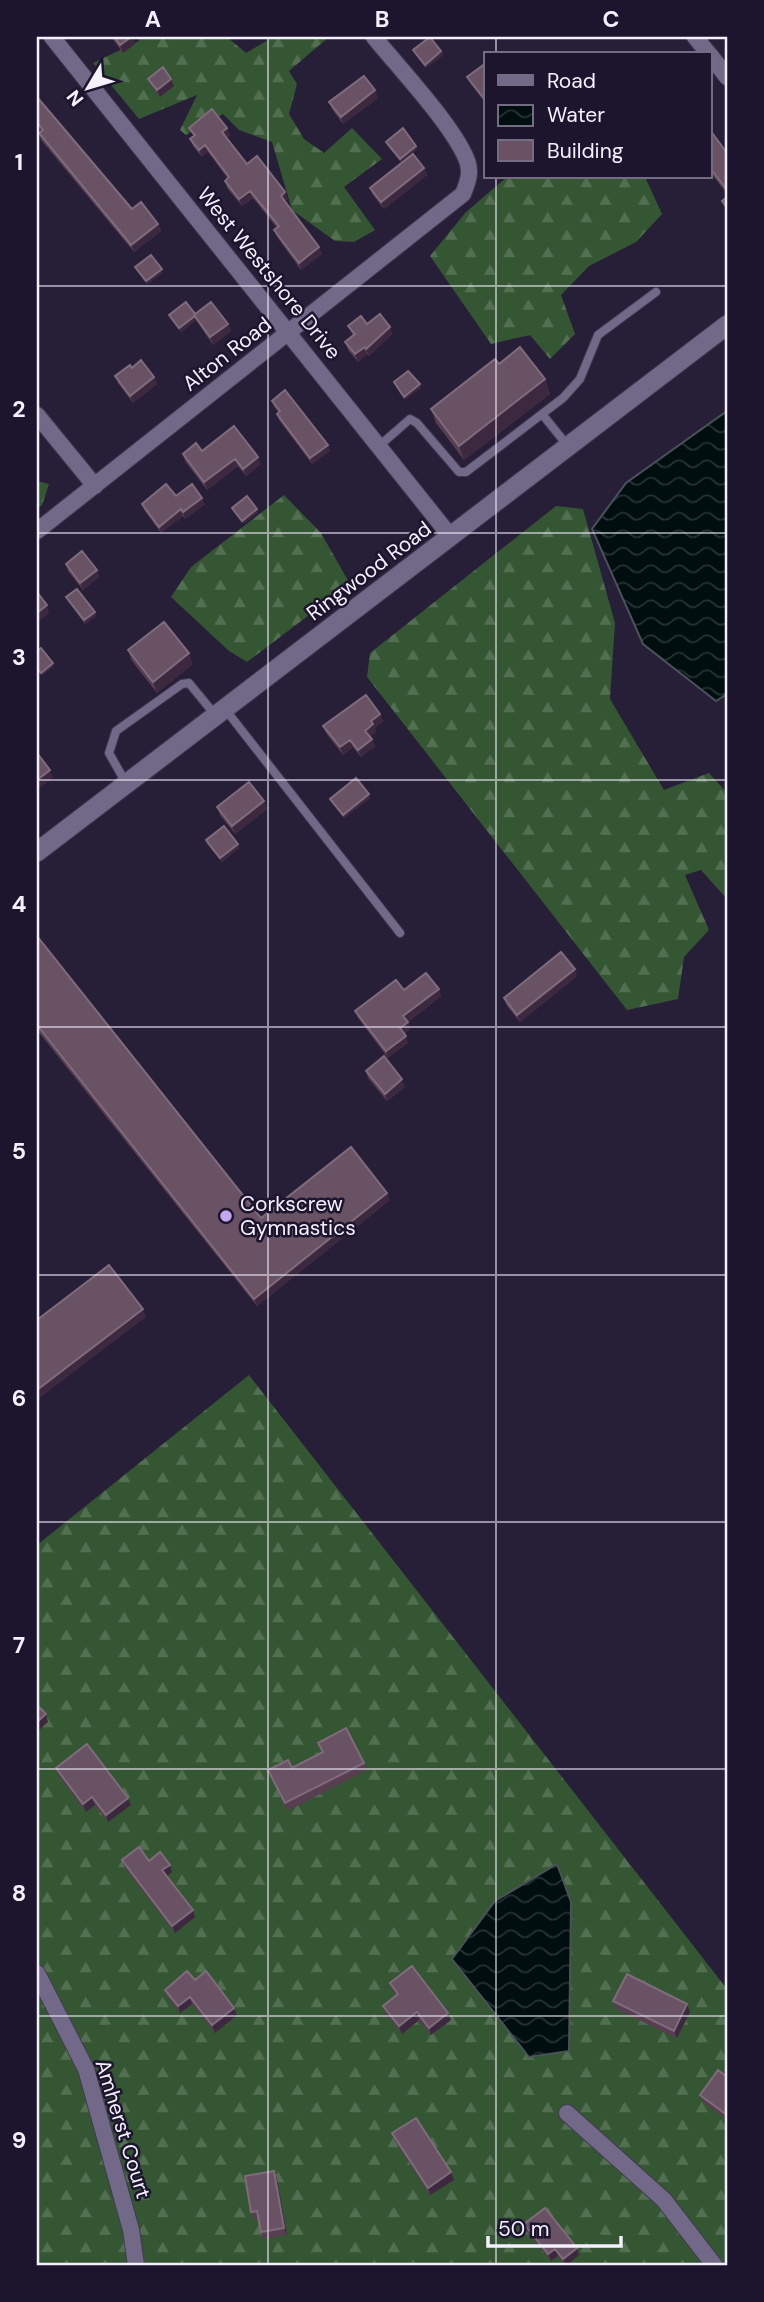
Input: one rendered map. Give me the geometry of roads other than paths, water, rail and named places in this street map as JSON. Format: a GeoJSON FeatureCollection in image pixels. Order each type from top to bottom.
{"type":"FeatureCollection","features":[{"type":"Feature","properties":{"kind":"street","name":"West Westshore Drive"},"geometry":{"type":"LineString","coordinates":[[52,37],[290,331],[452,537]]}},
{"type":"Feature","properties":{"kind":"street","name":"Alton Road"},"geometry":{"type":"LineString","coordinates":[[37,531],[463,194],[470,178],[467,159],[446,127],[374,37]]}},
{"type":"Feature","properties":{"kind":"street"},"geometry":{"type":"LineString","coordinates":[[695,37],[707,52]]}},
{"type":"Feature","properties":{"kind":"street"},"geometry":{"type":"LineString","coordinates":[[712,59],[727,77]]}},
{"type":"Feature","properties":{"kind":"street","name":"Ringwood Road"},"geometry":{"type":"LineString","coordinates":[[37,852],[727,325]]}},
{"type":"Feature","properties":{"kind":"street"},"geometry":{"type":"LineString","coordinates":[[37,415],[95,486]]}},
{"type":"Feature","properties":{"kind":"street","name":"Amherst Court"},"geometry":{"type":"LineString","coordinates":[[37,1973],[86,2069],[131,2230],[136,2265]]}},
{"type":"Feature","properties":{"kind":"street"},"geometry":{"type":"LineString","coordinates":[[567,2113],[664,2200],[714,2265]]}},
{"type":"Feature","properties":{"kind":"lane"},"geometry":{"type":"LineString","coordinates":[[379,446],[410,419],[417,423],[459,472],[466,472],[563,398],[580,379],[598,335],[656,292]]}},
{"type":"Feature","properties":{"kind":"lane"},"geometry":{"type":"LineString","coordinates":[[542,414],[569,447]]}},
{"type":"Feature","properties":{"kind":"lane"},"geometry":{"type":"LineString","coordinates":[[127,783],[109,753],[116,731],[182,684],[190,683],[220,712],[400,933]]}},
{"type":"Feature","properties":{"kind":"water"},"geometry":{"type":"Polygon","coordinates":[[[727,411],[727,694],[716,701],[643,644],[592,529],[626,483],[727,411]]]}},
{"type":"Feature","properties":{"kind":"water"},"geometry":{"type":"Polygon","coordinates":[[[557,1864],[571,1902],[569,2051],[529,2057],[452,1959],[495,1901],[557,1864]]]}},
{"type":"Feature","properties":{"kind":"place","name":"Corkscrew Gymnastics"},"geometry":{"type":"Point","coordinates":[226,1216]}}]}
